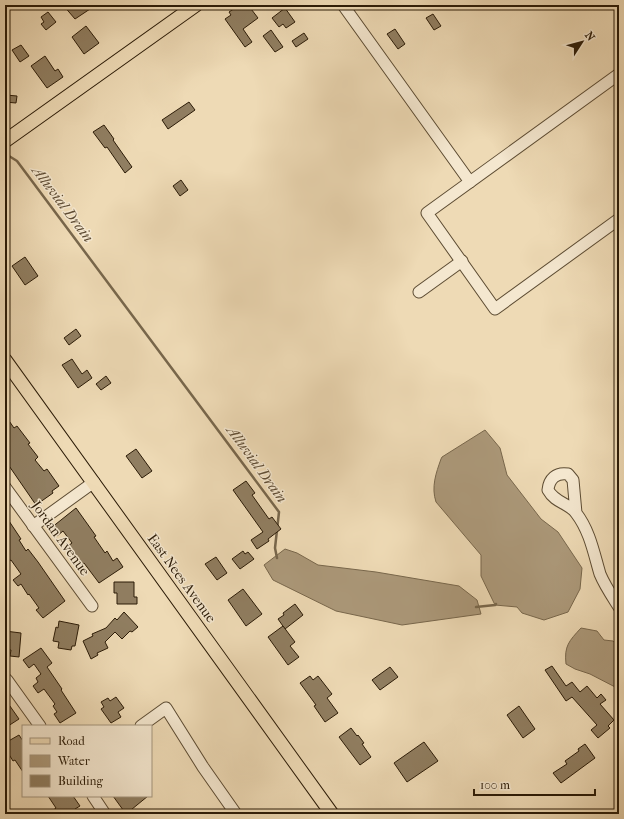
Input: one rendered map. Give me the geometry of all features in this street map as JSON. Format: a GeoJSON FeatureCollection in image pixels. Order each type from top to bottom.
{"type":"FeatureCollection","features":[{"type":"Feature","properties":{"kind":"main road"},"geometry":{"type":"LineString","coordinates":[[5,141],[196,5]]}},
{"type":"Feature","properties":{"kind":"main road","name":"East Nees Avenue"},"geometry":{"type":"LineString","coordinates":[[5,360],[332,814]]}},
{"type":"Feature","properties":{"kind":"street"},"geometry":{"type":"LineString","coordinates":[[343,5],[470,182]]}},
{"type":"Feature","properties":{"kind":"street"},"geometry":{"type":"LineString","coordinates":[[619,74],[427,213],[495,309],[619,219]]}},
{"type":"Feature","properties":{"kind":"street"},"geometry":{"type":"LineString","coordinates":[[419,292],[462,261]]}},
{"type":"Feature","properties":{"kind":"street"},"geometry":{"type":"LineString","coordinates":[[34,526],[94,482]]}},
{"type":"Feature","properties":{"kind":"street","name":"Jordan Avenue"},"geometry":{"type":"LineString","coordinates":[[5,487],[92,606]]}},
{"type":"Feature","properties":{"kind":"street"},"geometry":{"type":"LineString","coordinates":[[576,513],[588,537],[604,584],[619,607]]}},
{"type":"Feature","properties":{"kind":"street"},"geometry":{"type":"LineString","coordinates":[[6,680],[39,725]]}},
{"type":"Feature","properties":{"kind":"street"},"geometry":{"type":"LineString","coordinates":[[142,725],[166,708],[203,767],[236,814]]}},
{"type":"Feature","properties":{"kind":"street"},"geometry":{"type":"LineString","coordinates":[[94,797],[105,814]]}},
{"type":"Feature","properties":{"kind":"water"},"geometry":{"type":"Polygon","coordinates":[[[485,430],[500,448],[507,475],[541,519],[558,532],[582,568],[580,589],[568,612],[544,620],[522,613],[517,607],[495,605],[481,576],[481,555],[436,502],[434,491],[435,480],[442,457],[485,430]]]}},
{"type":"Feature","properties":{"kind":"water"},"geometry":{"type":"Polygon","coordinates":[[[285,549],[297,553],[318,565],[376,572],[459,586],[477,600],[481,614],[402,625],[336,611],[273,580],[264,565],[285,549]]]}},
{"type":"Feature","properties":{"kind":"water"},"geometry":{"type":"Polygon","coordinates":[[[581,628],[597,631],[604,640],[613,641],[619,646],[619,689],[566,664],[568,644],[581,628]]]}},
{"type":"Feature","properties":{"kind":"building"},"geometry":{"type":"Polygon","coordinates":[[[63,5],[96,5],[75,19],[63,5]]]}},
{"type":"Feature","properties":{"kind":"building"},"geometry":{"type":"Polygon","coordinates":[[[243,5],[248,5],[258,18],[243,29],[252,42],[245,47],[225,19],[231,15],[229,12],[238,6],[239,8],[243,5]]]}},
{"type":"Feature","properties":{"kind":"building"},"geometry":{"type":"Polygon","coordinates":[[[285,8],[295,22],[286,28],[283,24],[279,27],[272,18],[285,8]]]}},
{"type":"Feature","properties":{"kind":"building"},"geometry":{"type":"Polygon","coordinates":[[[48,12],[56,22],[46,30],[41,24],[44,22],[41,17],[48,12]]]}},
{"type":"Feature","properties":{"kind":"building"},"geometry":{"type":"Polygon","coordinates":[[[433,14],[441,26],[434,30],[426,18],[433,14]]]}},
{"type":"Feature","properties":{"kind":"building"},"geometry":{"type":"Polygon","coordinates":[[[86,26],[99,43],[84,54],[72,37],[86,26]]]}},
{"type":"Feature","properties":{"kind":"building"},"geometry":{"type":"Polygon","coordinates":[[[395,29],[405,44],[398,49],[387,34],[395,29]]]}},
{"type":"Feature","properties":{"kind":"building"},"geometry":{"type":"Polygon","coordinates":[[[271,30],[283,47],[275,52],[263,36],[271,30]]]}},
{"type":"Feature","properties":{"kind":"building"},"geometry":{"type":"Polygon","coordinates":[[[304,33],[308,39],[296,47],[292,41],[304,33]]]}},
{"type":"Feature","properties":{"kind":"building"},"geometry":{"type":"Polygon","coordinates":[[[21,45],[29,56],[20,62],[12,50],[21,45]]]}},
{"type":"Feature","properties":{"kind":"building"},"geometry":{"type":"Polygon","coordinates":[[[45,56],[55,71],[58,69],[63,77],[47,88],[31,66],[45,56]]]}},
{"type":"Feature","properties":{"kind":"building"},"geometry":{"type":"Polygon","coordinates":[[[6,95],[17,96],[16,103],[5,102],[6,95]]]}},
{"type":"Feature","properties":{"kind":"building"},"geometry":{"type":"Polygon","coordinates":[[[189,102],[195,110],[168,129],[162,120],[189,102]]]}},
{"type":"Feature","properties":{"kind":"building"},"geometry":{"type":"Polygon","coordinates":[[[104,125],[132,167],[125,173],[107,147],[105,148],[93,132],[104,125]]]}},
{"type":"Feature","properties":{"kind":"building"},"geometry":{"type":"Polygon","coordinates":[[[181,180],[188,190],[180,196],[173,186],[181,180]]]}},
{"type":"Feature","properties":{"kind":"building"},"geometry":{"type":"Polygon","coordinates":[[[25,257],[38,276],[25,285],[12,266],[25,257]]]}},
{"type":"Feature","properties":{"kind":"building"},"geometry":{"type":"Polygon","coordinates":[[[76,329],[81,336],[69,345],[64,338],[76,329]]]}},
{"type":"Feature","properties":{"kind":"building"},"geometry":{"type":"Polygon","coordinates":[[[72,359],[82,374],[87,370],[92,378],[78,388],[62,365],[72,359]]]}},
{"type":"Feature","properties":{"kind":"building"},"geometry":{"type":"Polygon","coordinates":[[[106,376],[111,383],[101,390],[96,384],[106,376]]]}},
{"type":"Feature","properties":{"kind":"building"},"geometry":{"type":"Polygon","coordinates":[[[5,415],[14,428],[17,426],[30,443],[28,444],[38,457],[35,460],[44,471],[47,469],[59,486],[52,491],[53,493],[36,505],[5,460],[5,415]]]}},
{"type":"Feature","properties":{"kind":"building"},"geometry":{"type":"Polygon","coordinates":[[[136,449],[152,471],[142,478],[126,456],[136,449]]]}},
{"type":"Feature","properties":{"kind":"building"},"geometry":{"type":"Polygon","coordinates":[[[246,481],[255,493],[252,495],[269,519],[272,517],[281,529],[268,539],[269,541],[257,549],[251,540],[263,532],[233,490],[246,481]]]}},
{"type":"Feature","properties":{"kind":"building"},"geometry":{"type":"Polygon","coordinates":[[[76,508],[96,536],[94,537],[105,553],[107,551],[113,561],[117,558],[123,567],[99,583],[84,563],[81,565],[68,546],[72,543],[63,531],[57,536],[51,528],[76,508]]]}},
{"type":"Feature","properties":{"kind":"building"},"geometry":{"type":"Polygon","coordinates":[[[5,515],[21,539],[19,540],[26,551],[28,549],[65,601],[43,618],[36,610],[39,608],[29,594],[28,595],[21,584],[18,586],[13,580],[21,574],[11,560],[9,561],[5,556],[5,515]]]}},
{"type":"Feature","properties":{"kind":"building"},"geometry":{"type":"Polygon","coordinates":[[[243,551],[245,554],[248,552],[254,559],[240,569],[232,559],[243,551]]]}},
{"type":"Feature","properties":{"kind":"building"},"geometry":{"type":"Polygon","coordinates":[[[216,557],[227,573],[217,580],[205,564],[216,557]]]}},
{"type":"Feature","properties":{"kind":"building"},"geometry":{"type":"Polygon","coordinates":[[[114,582],[134,582],[134,597],[137,597],[137,604],[117,604],[117,593],[114,593],[114,582]]]}},
{"type":"Feature","properties":{"kind":"building"},"geometry":{"type":"Polygon","coordinates":[[[243,589],[262,614],[246,626],[228,600],[243,589]]]}},
{"type":"Feature","properties":{"kind":"building"},"geometry":{"type":"Polygon","coordinates":[[[295,604],[303,615],[285,629],[278,619],[295,604]]]}},
{"type":"Feature","properties":{"kind":"building"},"geometry":{"type":"Polygon","coordinates":[[[124,612],[138,627],[132,632],[130,631],[122,639],[115,632],[105,642],[108,648],[97,653],[98,655],[91,659],[83,641],[93,636],[92,634],[106,628],[115,618],[117,620],[124,612]]]}},
{"type":"Feature","properties":{"kind":"building"},"geometry":{"type":"Polygon","coordinates":[[[59,621],[79,625],[75,646],[72,646],[71,650],[58,648],[59,642],[53,641],[59,621]]]}},
{"type":"Feature","properties":{"kind":"building"},"geometry":{"type":"Polygon","coordinates":[[[283,626],[295,642],[290,646],[299,657],[288,665],[268,637],[283,626]]]}},
{"type":"Feature","properties":{"kind":"building"},"geometry":{"type":"Polygon","coordinates":[[[5,631],[21,633],[19,657],[10,656],[11,650],[5,650],[5,631]]]}},
{"type":"Feature","properties":{"kind":"building"},"geometry":{"type":"Polygon","coordinates":[[[41,648],[52,663],[47,667],[76,713],[60,723],[54,714],[57,712],[53,706],[55,704],[44,689],[38,693],[33,686],[38,682],[36,678],[41,674],[34,664],[29,668],[23,660],[41,648]]]}},
{"type":"Feature","properties":{"kind":"building"},"geometry":{"type":"Polygon","coordinates":[[[552,666],[566,686],[572,682],[580,692],[587,686],[597,698],[601,694],[606,700],[600,704],[614,720],[608,726],[610,728],[598,738],[591,730],[597,725],[572,697],[566,701],[545,670],[552,666]]]}},
{"type":"Feature","properties":{"kind":"building"},"geometry":{"type":"Polygon","coordinates":[[[390,667],[398,677],[380,690],[372,680],[390,667]]]}},
{"type":"Feature","properties":{"kind":"building"},"geometry":{"type":"Polygon","coordinates":[[[310,676],[313,680],[318,676],[332,694],[327,698],[338,713],[325,722],[314,706],[316,705],[300,683],[310,676]]]}},
{"type":"Feature","properties":{"kind":"building"},"geometry":{"type":"Polygon","coordinates":[[[116,697],[124,708],[118,712],[121,717],[111,723],[101,709],[104,707],[101,702],[108,698],[110,701],[116,697]]]}},
{"type":"Feature","properties":{"kind":"building"},"geometry":{"type":"Polygon","coordinates":[[[5,699],[19,719],[5,728],[5,699]]]}},
{"type":"Feature","properties":{"kind":"building"},"geometry":{"type":"Polygon","coordinates":[[[519,706],[535,729],[523,738],[507,715],[519,706]]]}},
{"type":"Feature","properties":{"kind":"building"},"geometry":{"type":"Polygon","coordinates":[[[351,728],[364,743],[362,744],[371,757],[360,765],[339,737],[351,728]]]}},
{"type":"Feature","properties":{"kind":"building"},"geometry":{"type":"Polygon","coordinates":[[[19,735],[22,740],[22,770],[15,760],[13,761],[5,748],[5,743],[19,735]]]}},
{"type":"Feature","properties":{"kind":"building"},"geometry":{"type":"Polygon","coordinates":[[[424,742],[438,761],[407,782],[394,763],[424,742]]]}},
{"type":"Feature","properties":{"kind":"building"},"geometry":{"type":"Polygon","coordinates":[[[585,744],[595,758],[561,783],[553,773],[567,764],[565,761],[579,751],[578,749],[585,744]]]}},
{"type":"Feature","properties":{"kind":"building"},"geometry":{"type":"Polygon","coordinates":[[[49,797],[74,797],[80,806],[75,809],[78,814],[48,814],[56,808],[49,797]]]}},
{"type":"Feature","properties":{"kind":"building"},"geometry":{"type":"Polygon","coordinates":[[[114,797],[147,797],[126,814],[114,797]]]}},
{"type":"Feature","properties":{"kind":"waterway","name":"Alluvial Drain"},"geometry":{"type":"LineString","coordinates":[[5,157],[9,156],[17,161],[279,512],[275,548],[277,558]]}},
{"type":"Feature","properties":{"kind":"waterway","name":"Alluvial Drain"},"geometry":{"type":"LineString","coordinates":[[476,607],[496,604]]}}]}
